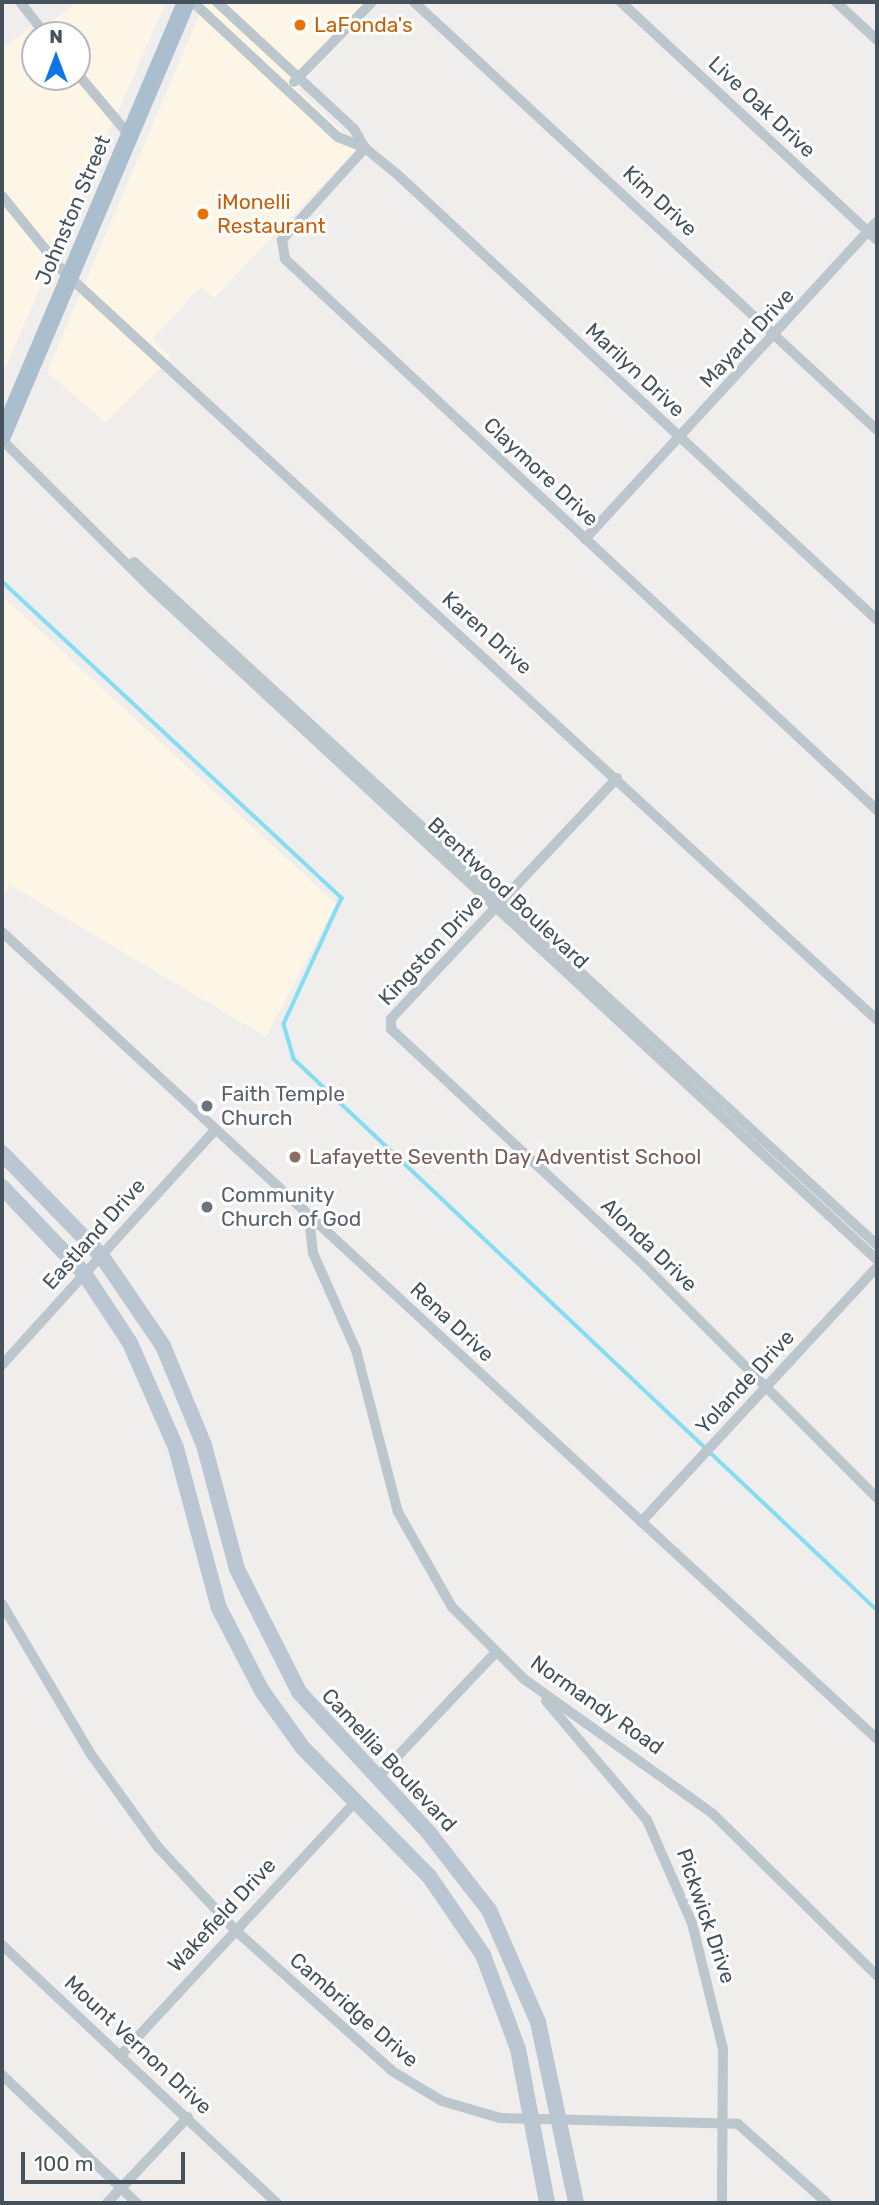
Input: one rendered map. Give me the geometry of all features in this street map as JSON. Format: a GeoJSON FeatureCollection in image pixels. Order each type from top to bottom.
{"type":"FeatureCollection","features":[{"type":"Feature","properties":{"kind":"main road","name":"Johnston Street"},"geometry":{"type":"LineString","coordinates":[[2,438],[186,2]]}},
{"type":"Feature","properties":{"kind":"main road","name":"Camellia Boulevard"},"geometry":{"type":"LineString","coordinates":[[2,1153],[101,1255],[163,1346],[194,1415],[237,1569],[268,1640],[317,1717],[451,1859],[493,1919],[531,2001],[561,2123],[576,2203]]}},
{"type":"Feature","properties":{"kind":"main road"},"geometry":{"type":"LineString","coordinates":[[2,1164],[23,1173]]}},
{"type":"Feature","properties":{"kind":"main road"},"geometry":{"type":"LineString","coordinates":[[2,1187],[84,1273],[130,1343],[161,1408],[209,1580],[233,1642],[279,1718],[355,1802],[416,1861],[467,1928],[508,2018],[534,2122],[547,2203]]}},
{"type":"Feature","properties":{"kind":"street"},"geometry":{"type":"LineString","coordinates":[[20,2],[35,21]]}},
{"type":"Feature","properties":{"kind":"street","name":"Marilyn Drive"},"geometry":{"type":"LineString","coordinates":[[193,2],[338,137],[365,148]]}},
{"type":"Feature","properties":{"kind":"street","name":"Marilyn Drive"},"geometry":{"type":"LineString","coordinates":[[217,2],[354,129],[365,148],[877,620]]}},
{"type":"Feature","properties":{"kind":"street"},"geometry":{"type":"LineString","coordinates":[[288,89],[372,2]]}},
{"type":"Feature","properties":{"kind":"street","name":"Kim Drive"},"geometry":{"type":"LineString","coordinates":[[414,2],[778,335],[877,430]]}},
{"type":"Feature","properties":{"kind":"street","name":"Live Oak Drive"},"geometry":{"type":"LineString","coordinates":[[621,2],[877,240]]}},
{"type":"Feature","properties":{"kind":"street"},"geometry":{"type":"LineString","coordinates":[[836,2],[877,40]]}},
{"type":"Feature","properties":{"kind":"street"},"geometry":{"type":"LineString","coordinates":[[91,90],[129,135]]}},
{"type":"Feature","properties":{"kind":"street","name":"Claymore Drive"},"geometry":{"type":"LineString","coordinates":[[365,148],[282,240],[284,256],[877,810]]}},
{"type":"Feature","properties":{"kind":"street","name":"Karen Drive"},"geometry":{"type":"LineString","coordinates":[[2,196],[70,275],[877,1020]]}},
{"type":"Feature","properties":{"kind":"street","name":"Mayard Drive"},"geometry":{"type":"LineString","coordinates":[[585,539],[778,335],[877,222]]}},
{"type":"Feature","properties":{"kind":"street","name":"Brentwood Boulevard"},"geometry":{"type":"LineString","coordinates":[[2,438],[117,550],[877,1245]]}},
{"type":"Feature","properties":{"kind":"street","name":"Kingston Drive"},"geometry":{"type":"LineString","coordinates":[[389,1026],[617,778]]}},
{"type":"Feature","properties":{"kind":"street","name":"Brentwood Boulevard"},"geometry":{"type":"LineString","coordinates":[[500,903],[877,1260]]}},
{"type":"Feature","properties":{"kind":"street","name":"Rena Drive"},"geometry":{"type":"LineString","coordinates":[[2,932],[877,1739]]}},
{"type":"Feature","properties":{"kind":"street","name":"Alonda Drive"},"geometry":{"type":"LineString","coordinates":[[389,1026],[767,1388],[877,1498]]}},
{"type":"Feature","properties":{"kind":"street","name":"Eastland Drive"},"geometry":{"type":"LineString","coordinates":[[2,1365],[215,1130]]}},
{"type":"Feature","properties":{"kind":"street","name":"Normandy Road"},"geometry":{"type":"LineString","coordinates":[[309,1216],[313,1252],[356,1350],[398,1512],[435,1583],[495,1653],[533,1686],[713,1814],[877,1976]]}},
{"type":"Feature","properties":{"kind":"street","name":"Yolande Drive"},"geometry":{"type":"LineString","coordinates":[[641,1522],[877,1268]]}},
{"type":"Feature","properties":{"kind":"street","name":"Cambridge Drive"},"geometry":{"type":"LineString","coordinates":[[2,1604],[130,1811],[234,1929],[412,2085],[469,2109],[534,2122],[727,2123],[754,2132],[827,2203]]}},
{"type":"Feature","properties":{"kind":"street"},"geometry":{"type":"LineString","coordinates":[[376,1779],[495,1653]]}},
{"type":"Feature","properties":{"kind":"street","name":"Pickwick Drive"},"geometry":{"type":"LineString","coordinates":[[533,1686],[619,1784],[667,1854],[713,1996],[727,2123],[722,2203]]}},
{"type":"Feature","properties":{"kind":"street","name":"Wakefield Drive"},"geometry":{"type":"LineString","coordinates":[[120,2056],[234,1929],[355,1802]]}},
{"type":"Feature","properties":{"kind":"street","name":"Mount Vernon Drive"},"geometry":{"type":"LineString","coordinates":[[2,1945],[277,2203]]}},
{"type":"Feature","properties":{"kind":"street"},"geometry":{"type":"LineString","coordinates":[[2,2076],[137,2203]]}},
{"type":"Feature","properties":{"kind":"street"},"geometry":{"type":"LineString","coordinates":[[107,2203],[188,2117]]}},
{"type":"Feature","properties":{"kind":"shaded area"},"geometry":{"type":"Polygon","coordinates":[[[77,2],[166,2],[2,375],[2,49],[21,34],[21,91],[91,91],[91,21],[52,21],[77,2]]]}},
{"type":"Feature","properties":{"kind":"shaded area"},"geometry":{"type":"Polygon","coordinates":[[[205,2],[378,2],[297,89],[359,147],[214,298],[201,287],[152,339],[171,357],[106,423],[47,372],[205,2]]]}},
{"type":"Feature","properties":{"kind":"shaded area"},"geometry":{"type":"Polygon","coordinates":[[[2,596],[336,904],[266,1037],[10,885],[2,900],[2,596]]]}},
{"type":"Feature","properties":{"kind":"waterway"},"geometry":{"type":"LineString","coordinates":[[2,581],[342,898],[284,1024],[294,1059],[877,1610]]}},
{"type":"Feature","properties":{"kind":"place","name":"LaFonda's"},"geometry":{"type":"Point","coordinates":[300,25]}},
{"type":"Feature","properties":{"kind":"place","name":"iMonelli Restaurant"},"geometry":{"type":"Point","coordinates":[203,214]}},
{"type":"Feature","properties":{"kind":"place","name":"Faith Temple Church"},"geometry":{"type":"Point","coordinates":[207,1106]}},
{"type":"Feature","properties":{"kind":"place","name":"Lafayette Seventh Day Adventist School"},"geometry":{"type":"Point","coordinates":[295,1157]}},
{"type":"Feature","properties":{"kind":"place","name":"Community Church of God"},"geometry":{"type":"Point","coordinates":[207,1207]}}]}
